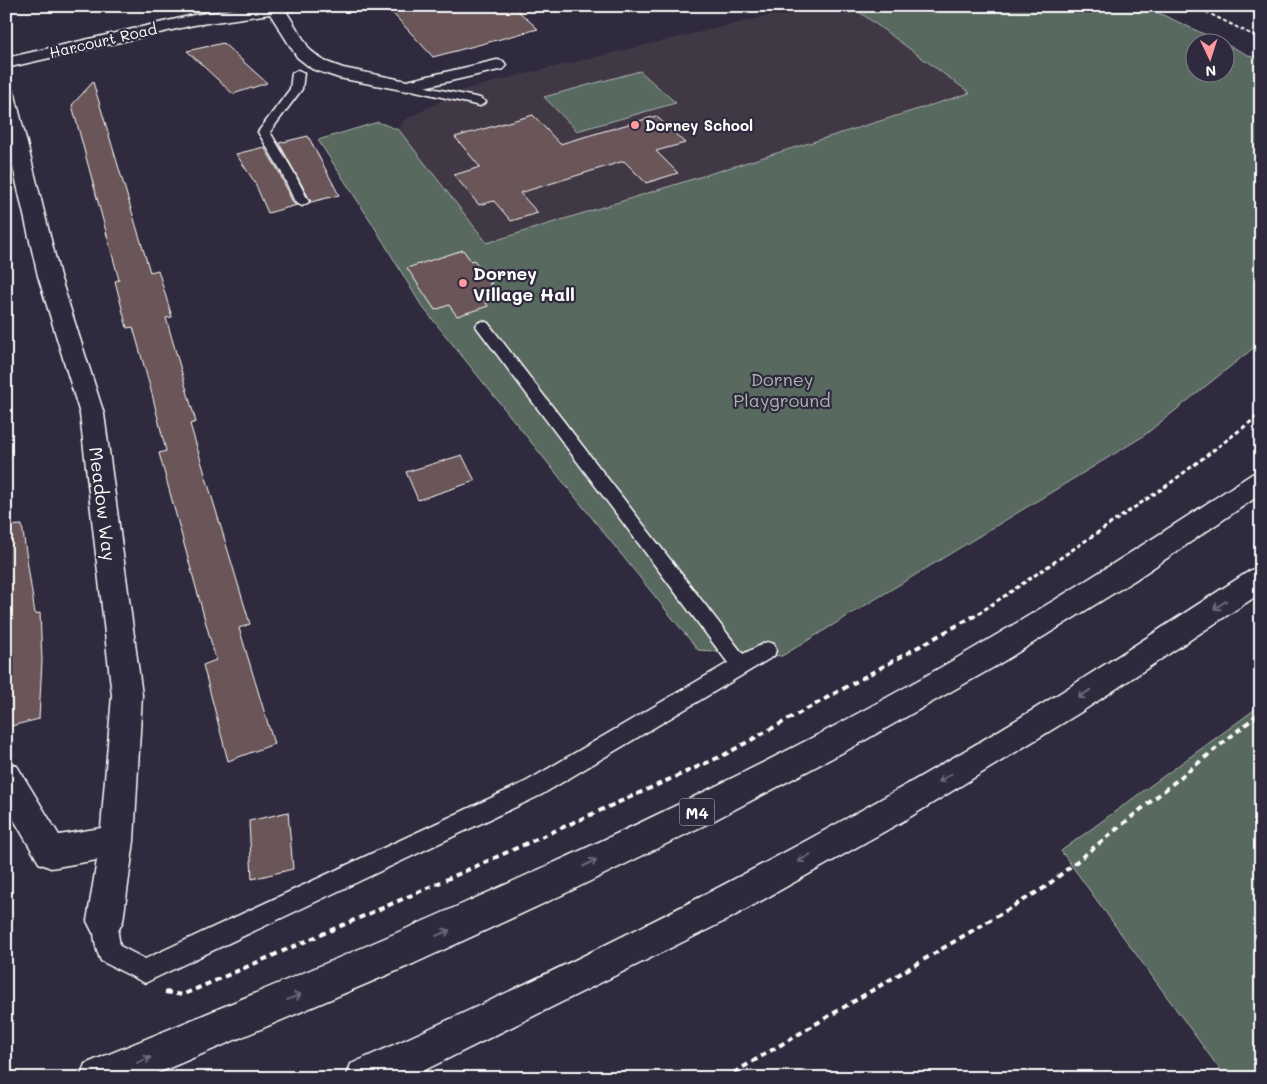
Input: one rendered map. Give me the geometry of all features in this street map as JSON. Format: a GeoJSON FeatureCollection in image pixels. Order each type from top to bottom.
{"type":"FeatureCollection","features":[{"type":"Feature","properties":{"kind":"main road","name":"Harcourt Road"},"geometry":{"type":"LineString","coordinates":[[6,64],[87,43],[194,20],[282,8]]}},
{"type":"Feature","properties":{"kind":"main road"},"geometry":{"type":"LineString","coordinates":[[282,8],[303,53],[318,65],[340,73],[407,86],[497,65]]}},
{"type":"Feature","properties":{"kind":"main road"},"geometry":{"type":"LineString","coordinates":[[298,73],[318,65]]}},
{"type":"Feature","properties":{"kind":"main road","name":"Meadow Way"},"geometry":{"type":"LineString","coordinates":[[6,96],[50,276],[92,414],[127,695],[117,842],[105,921]]}},
{"type":"Feature","properties":{"kind":"main road","name":"M4"},"geometry":{"type":"LineString","coordinates":[[99,1078],[228,1026],[469,922],[720,800],[892,712],[1047,622],[1185,534],[1261,481]]}},
{"type":"Feature","properties":{"kind":"main road"},"geometry":{"type":"LineString","coordinates":[[365,1078],[436,1046],[715,908],[893,809],[1070,703],[1261,578]]}},
{"type":"Feature","properties":{"kind":"main road"},"geometry":{"type":"LineString","coordinates":[[6,776],[52,852],[117,842]]}},
{"type":"Feature","properties":{"kind":"lane"},"geometry":{"type":"LineString","coordinates":[[298,73],[296,89],[264,132],[287,171],[302,202]]}},
{"type":"Feature","properties":{"kind":"lane"},"geometry":{"type":"LineString","coordinates":[[407,86],[480,102]]}},
{"type":"Feature","properties":{"kind":"lane"},"geometry":{"type":"LineString","coordinates":[[483,326],[741,666]]}},
{"type":"Feature","properties":{"kind":"lane"},"geometry":{"type":"LineString","coordinates":[[105,921],[109,952],[145,971],[534,788],[768,650]]}},
{"type":"Feature","properties":{"kind":"path"},"geometry":{"type":"LineString","coordinates":[[1194,6],[1261,39]]}},
{"type":"Feature","properties":{"kind":"path"},"geometry":{"type":"LineString","coordinates":[[145,971],[160,991],[182,995],[405,898],[724,755],[975,616],[1169,484],[1261,414]]}},
{"type":"Feature","properties":{"kind":"path"},"geometry":{"type":"LineString","coordinates":[[725,1078],[1044,888],[1261,712]]}},
{"type":"Feature","properties":{"kind":"shaded area","name":"Dorney School"},"geometry":{"type":"Polygon","coordinates":[[[810,6],[851,6],[971,93],[487,243],[399,130],[404,120],[463,90],[810,6]]]}},
{"type":"Feature","properties":{"kind":"green space","name":"Dorney Playground"},"geometry":{"type":"Polygon","coordinates":[[[851,6],[1144,6],[1200,32],[1184,32],[1184,82],[1234,82],[1234,48],[1261,61],[1261,342],[1142,437],[782,656],[698,650],[421,305],[372,223],[318,140],[378,122],[399,130],[487,243],[970,93],[851,6]]]}},
{"type":"Feature","properties":{"kind":"green space"},"geometry":{"type":"Polygon","coordinates":[[[640,71],[676,103],[577,131],[544,97],[640,71]]]}},
{"type":"Feature","properties":{"kind":"green space"},"geometry":{"type":"Polygon","coordinates":[[[1261,705],[1261,1078],[1226,1078],[1061,851],[1261,705]]]}},
{"type":"Feature","properties":{"kind":"building"},"geometry":{"type":"Polygon","coordinates":[[[386,6],[513,6],[538,29],[433,57],[386,6]]]}},
{"type":"Feature","properties":{"kind":"building"},"geometry":{"type":"Polygon","coordinates":[[[223,43],[267,83],[233,94],[187,51],[223,43]]]}},
{"type":"Feature","properties":{"kind":"building"},"geometry":{"type":"Polygon","coordinates":[[[93,82],[150,272],[158,270],[172,317],[166,318],[196,422],[190,424],[250,624],[239,628],[274,744],[228,761],[203,665],[216,660],[159,453],[166,451],[152,394],[133,327],[127,328],[115,281],[119,280],[72,105],[93,82]]]}},
{"type":"Feature","properties":{"kind":"building"},"geometry":{"type":"Polygon","coordinates":[[[533,115],[560,144],[656,116],[685,143],[656,151],[678,173],[646,183],[624,161],[520,193],[538,213],[511,221],[494,201],[479,205],[454,175],[480,167],[455,137],[533,115]]]}},
{"type":"Feature","properties":{"kind":"building"},"geometry":{"type":"Polygon","coordinates":[[[308,136],[339,195],[311,202],[279,143],[308,136]]]}},
{"type":"Feature","properties":{"kind":"building"},"geometry":{"type":"Polygon","coordinates":[[[264,147],[279,172],[293,203],[297,205],[268,213],[254,181],[236,154],[264,147]]]}},
{"type":"Feature","properties":{"kind":"building","name":"Dorney Village Hall"},"geometry":{"type":"Polygon","coordinates":[[[463,250],[471,261],[474,260],[492,283],[489,284],[494,290],[481,294],[488,306],[457,316],[449,305],[435,310],[407,268],[463,250]]]}},
{"type":"Feature","properties":{"kind":"building"},"geometry":{"type":"Polygon","coordinates":[[[462,455],[475,481],[418,500],[406,472],[462,455]]]}},
{"type":"Feature","properties":{"kind":"building"},"geometry":{"type":"Polygon","coordinates":[[[22,525],[35,614],[40,613],[42,660],[39,719],[7,727],[10,669],[6,670],[6,526],[22,525]]]}},
{"type":"Feature","properties":{"kind":"building"},"geometry":{"type":"Polygon","coordinates":[[[288,812],[293,869],[252,879],[249,821],[288,812]]]}},
{"type":"Feature","properties":{"kind":"place","name":"Dorney School"},"geometry":{"type":"Point","coordinates":[635,125]}},
{"type":"Feature","properties":{"kind":"place","name":"Dorney Village Hall"},"geometry":{"type":"Point","coordinates":[463,283]}}]}
